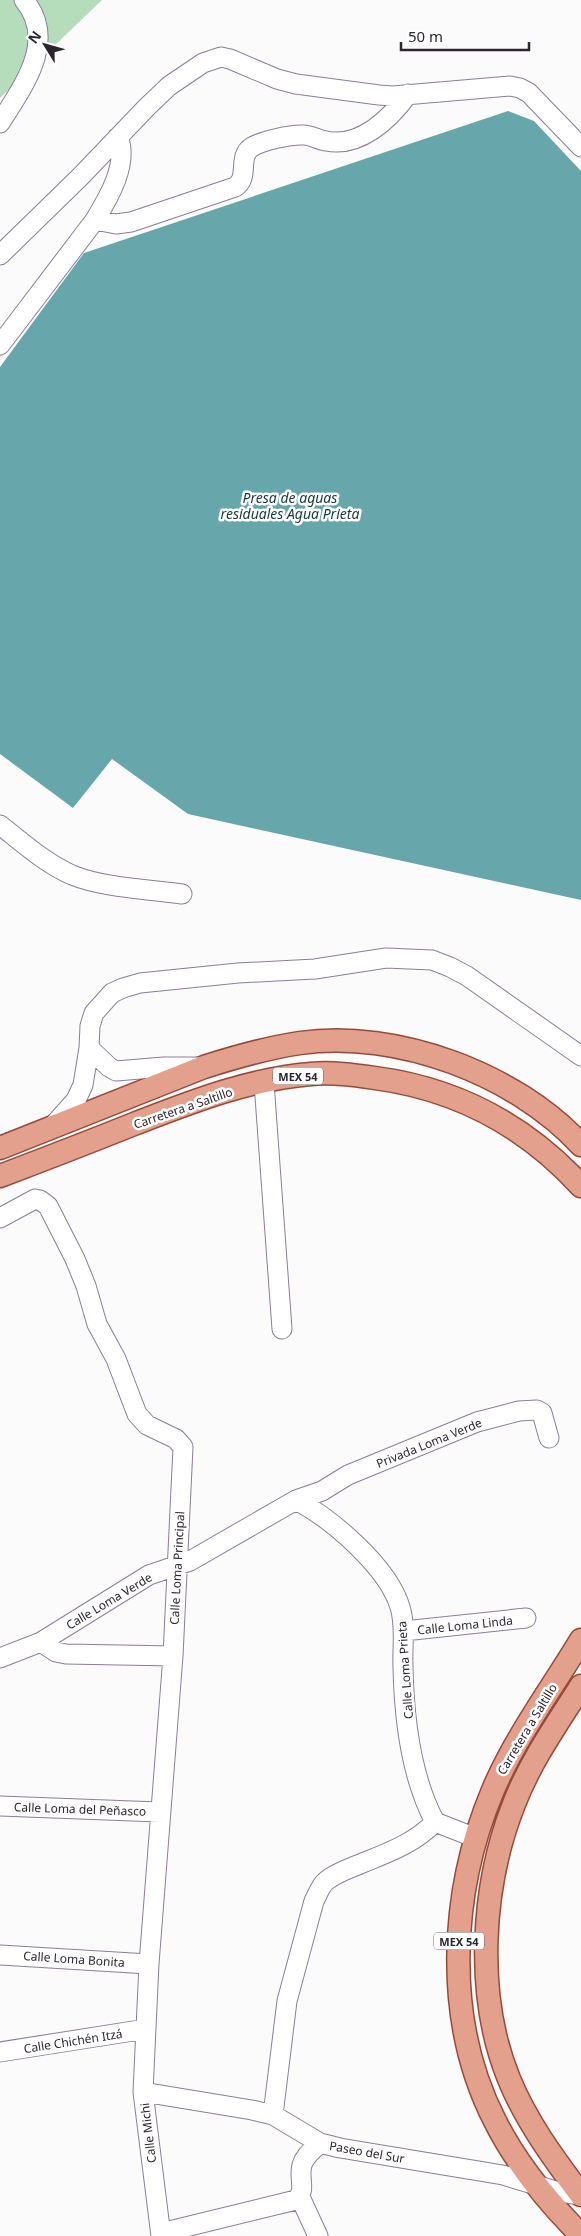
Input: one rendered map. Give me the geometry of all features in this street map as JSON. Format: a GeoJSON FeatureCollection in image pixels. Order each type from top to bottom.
{"type":"FeatureCollection","features":[{"type":"Feature","properties":{"kind":"main road","name":"MEX 54"},"geometry":{"type":"LineString","coordinates":[[0,1148],[204,1067],[236,1057],[301,1043],[362,1043],[409,1049],[469,1068],[497,1081],[551,1118],[581,1145]]}},
{"type":"Feature","properties":{"kind":"main road","name":"Carretera a Saltillo"},"geometry":{"type":"LineString","coordinates":[[0,1176],[222,1092],[310,1074],[337,1074],[400,1081],[435,1090],[480,1108],[506,1123],[560,1163],[581,1186]]}},
{"type":"Feature","properties":{"kind":"main road","name":"Carretera a Saltillo"},"geometry":{"type":"LineString","coordinates":[[581,1640],[505,1764],[492,1791],[476,1838],[465,1886],[458,1962],[464,2028],[473,2064],[494,2120],[538,2186],[581,2236]]}},
{"type":"Feature","properties":{"kind":"main road","name":"Carretera a Saltillo"},"geometry":{"type":"LineString","coordinates":[[581,1686],[527,1775],[501,1841],[496,1856],[490,1893],[487,1960],[492,2019],[499,2051],[509,2080],[535,2129],[581,2195]]}},
{"type":"Feature","properties":{"kind":"street"},"geometry":{"type":"LineString","coordinates":[[0,123],[28,78],[37,58],[39,38],[37,22],[24,0]]}},
{"type":"Feature","properties":{"kind":"street"},"geometry":{"type":"LineString","coordinates":[[0,256],[80,178],[146,107],[186,74],[203,63],[221,58],[230,59],[277,79],[296,84],[379,95],[510,86],[520,88],[529,93],[581,147]]}},
{"type":"Feature","properties":{"kind":"street"},"geometry":{"type":"LineString","coordinates":[[95,220],[116,224],[131,222],[235,187],[242,180],[245,154],[254,146],[293,135],[306,135],[326,142],[339,142],[359,137],[373,130],[387,119],[408,94]]}},
{"type":"Feature","properties":{"kind":"street"},"geometry":{"type":"LineString","coordinates":[[0,345],[95,220],[106,199],[121,161],[122,145],[118,137]]}},
{"type":"Feature","properties":{"kind":"street"},"geometry":{"type":"LineString","coordinates":[[0,825],[46,860],[74,876],[97,882],[182,894]]}},
{"type":"Feature","properties":{"kind":"street"},"geometry":{"type":"LineString","coordinates":[[49,1130],[80,1093],[89,1048],[90,1026],[94,1013],[112,993],[140,983],[238,973],[315,969],[386,958],[415,958],[441,963],[467,976],[581,1056]]}},
{"type":"Feature","properties":{"kind":"street"},"geometry":{"type":"LineString","coordinates":[[89,1048],[116,1071],[164,1067],[204,1067]]}},
{"type":"Feature","properties":{"kind":"street"},"geometry":{"type":"LineString","coordinates":[[264,1083],[282,1329]]}},
{"type":"Feature","properties":{"kind":"street","name":"Calle Loma Principal"},"geometry":{"type":"LineString","coordinates":[[0,1218],[35,1199],[48,1206],[75,1259],[86,1286],[97,1324],[116,1358],[136,1414],[147,1425],[176,1439],[182,1444],[184,1452],[173,1656],[159,1812],[148,1964],[146,2029]]}},
{"type":"Feature","properties":{"kind":"street","name":"Privada Loma Verde"},"geometry":{"type":"LineString","coordinates":[[296,1500],[322,1491],[348,1475],[477,1422],[507,1414],[539,1411],[545,1418],[549,1438]]}},
{"type":"Feature","properties":{"kind":"street","name":"Calle Loma Verde"},"geometry":{"type":"LineString","coordinates":[[0,1658],[41,1642],[148,1575],[177,1566],[239,1534],[296,1500]]}},
{"type":"Feature","properties":{"kind":"street","name":"Calle Loma Prieta"},"geometry":{"type":"LineString","coordinates":[[296,1500],[331,1522],[355,1544],[392,1586],[400,1607],[404,1631],[402,1667],[414,1772],[421,1793],[435,1822]]}},
{"type":"Feature","properties":{"kind":"street","name":"Calle Loma Linda"},"geometry":{"type":"LineString","coordinates":[[404,1631],[526,1618]]}},
{"type":"Feature","properties":{"kind":"street"},"geometry":{"type":"LineString","coordinates":[[41,1642],[56,1652],[66,1654],[173,1656]]}},
{"type":"Feature","properties":{"kind":"street","name":"Calle Loma del Peñasco"},"geometry":{"type":"LineString","coordinates":[[0,1806],[159,1812]]}},
{"type":"Feature","properties":{"kind":"street"},"geometry":{"type":"LineString","coordinates":[[272,2116],[290,1988],[314,1901],[320,1889],[336,1874],[390,1853],[415,1839],[435,1822],[476,1838]]}},
{"type":"Feature","properties":{"kind":"street","name":"Calle Loma Bonita"},"geometry":{"type":"LineString","coordinates":[[0,1955],[148,1964]]}},
{"type":"Feature","properties":{"kind":"street","name":"Calle Chichén Itzá"},"geometry":{"type":"LineString","coordinates":[[0,2052],[146,2029]]}},
{"type":"Feature","properties":{"kind":"street","name":"Calle Michi"},"geometry":{"type":"LineString","coordinates":[[146,2029],[145,2116],[161,2234]]}},
{"type":"Feature","properties":{"kind":"street","name":"Paseo del Sur"},"geometry":{"type":"LineString","coordinates":[[144,2092],[252,2110],[272,2116],[320,2143],[340,2148],[508,2176],[538,2186],[581,2195]]}},
{"type":"Feature","properties":{"kind":"street"},"geometry":{"type":"LineString","coordinates":[[318,2236],[300,2197],[302,2165],[308,2154],[320,2143]]}},
{"type":"Feature","properties":{"kind":"street"},"geometry":{"type":"LineString","coordinates":[[161,2234],[292,2202],[300,2197]]}},
{"type":"Feature","properties":{"kind":"green space"},"geometry":{"type":"Polygon","coordinates":[[[0,0],[102,0],[0,98],[0,0]]]}},
{"type":"Feature","properties":{"kind":"water","name":"Presa de aguas residuales Agua Prieta"},"geometry":{"type":"Polygon","coordinates":[[[508,111],[534,121],[581,171],[581,900],[188,814],[112,759],[73,808],[0,754],[0,367],[84,253],[508,111]]]}}]}
